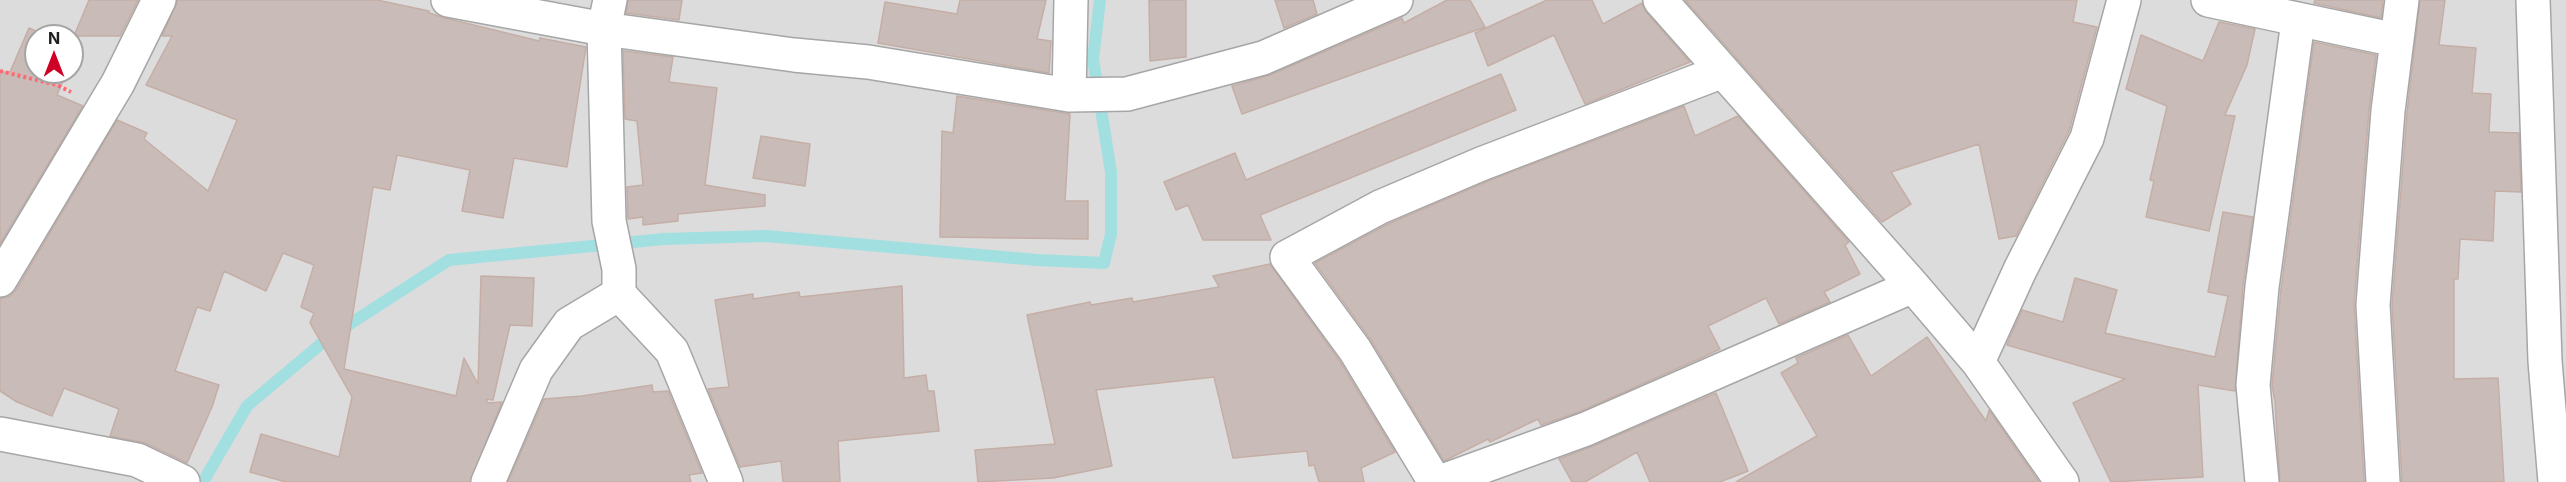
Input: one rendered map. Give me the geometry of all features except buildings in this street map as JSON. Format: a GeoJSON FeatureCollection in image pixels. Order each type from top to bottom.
{"type":"FeatureCollection","features":[{"type":"Feature","properties":{"kind":"street"},"geometry":{"type":"LineString","coordinates":[[0,280],[118,83],[159,0]]}},
{"type":"Feature","properties":{"kind":"street"},"geometry":{"type":"LineString","coordinates":[[448,0],[607,14],[794,56],[868,62],[1069,95],[1127,94],[1263,58],[1396,0]]}},
{"type":"Feature","properties":{"kind":"street"},"geometry":{"type":"LineString","coordinates":[[1069,95],[1071,0]]}},
{"type":"Feature","properties":{"kind":"street"},"geometry":{"type":"LineString","coordinates":[[1660,0],[1913,286],[1977,362],[2062,482]]}},
{"type":"Feature","properties":{"kind":"street"},"geometry":{"type":"LineString","coordinates":[[1977,362],[2020,270],[2087,138],[2124,0]]}},
{"type":"Feature","properties":{"kind":"street"},"geometry":{"type":"LineString","coordinates":[[2208,0],[2298,21],[2396,40]]}},
{"type":"Feature","properties":{"kind":"street"},"geometry":{"type":"LineString","coordinates":[[2383,482],[2373,305],[2382,180],[2402,0]]}},
{"type":"Feature","properties":{"kind":"street"},"geometry":{"type":"LineString","coordinates":[[2533,0],[2546,361],[2555,482]]}},
{"type":"Feature","properties":{"kind":"street"},"geometry":{"type":"LineString","coordinates":[[607,14],[609,221],[619,282],[672,351],[726,482]]}},
{"type":"Feature","properties":{"kind":"street"},"geometry":{"type":"LineString","coordinates":[[2262,482],[2253,385],[2262,287],[2298,21]]}},
{"type":"Feature","properties":{"kind":"street"},"geometry":{"type":"LineString","coordinates":[[1435,482],[1355,350],[1287,256],[1380,207],[1481,164],[1722,71]]}},
{"type":"Feature","properties":{"kind":"street"},"geometry":{"type":"LineString","coordinates":[[488,482],[536,370],[569,324],[619,282]]}},
{"type":"Feature","properties":{"kind":"street"},"geometry":{"type":"LineString","coordinates":[[1440,482],[1586,429],[1913,286]]}},
{"type":"Feature","properties":{"kind":"street"},"geometry":{"type":"LineString","coordinates":[[0,434],[137,460],[183,482]]}},
{"type":"Feature","properties":{"kind":"path"},"geometry":{"type":"LineString","coordinates":[[0,70],[57,85],[102,110]]}},
{"type":"Feature","properties":{"kind":"shaded area"},"geometry":{"type":"Polygon","coordinates":[[[0,0],[2566,0],[2566,482],[0,482],[0,0]]]}},
{"type":"Feature","properties":{"kind":"waterway"},"geometry":{"type":"LineString","coordinates":[[203,482],[247,406],[328,338],[449,260],[664,239],[766,236],[1037,260],[1104,263],[1111,234],[1111,172],[1093,59],[1100,0]]}}]}
